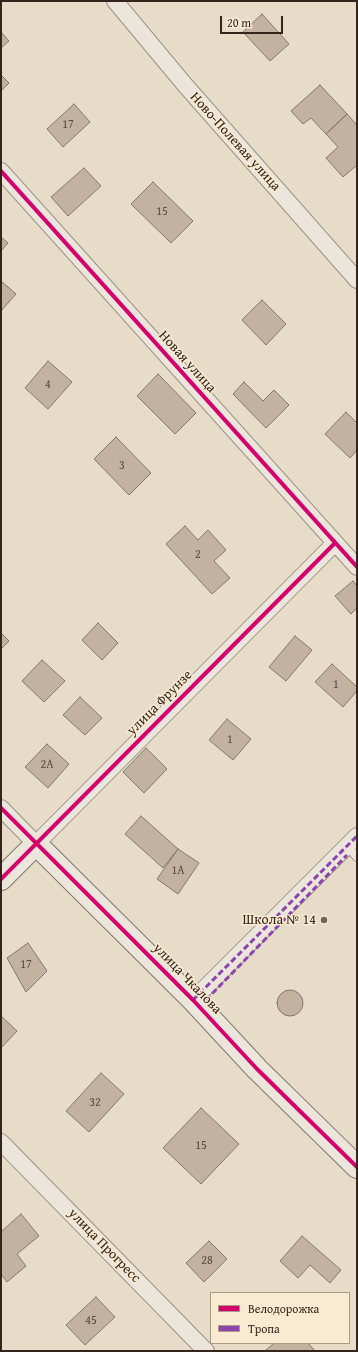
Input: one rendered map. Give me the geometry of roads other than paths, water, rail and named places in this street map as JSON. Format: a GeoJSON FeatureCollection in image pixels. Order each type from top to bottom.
{"type":"FeatureCollection","features":[{"type":"Feature","properties":{"kind":"street","name":"Ново-Полевая улица"},"geometry":{"type":"LineString","coordinates":[[115,1],[185,85],[357,280]]}},
{"type":"Feature","properties":{"kind":"street","name":"Новая улица"},"geometry":{"type":"LineString","coordinates":[[1,171],[357,566]]}},
{"type":"Feature","properties":{"kind":"street","name":"улица Фрунзе"},"geometry":{"type":"LineString","coordinates":[[1,879],[335,543]]}},
{"type":"Feature","properties":{"kind":"street","name":"улица Чкалова"},"geometry":{"type":"LineString","coordinates":[[1,808],[193,1000],[257,1069],[357,1167]]}},
{"type":"Feature","properties":{"kind":"street"},"geometry":{"type":"LineString","coordinates":[[193,1000],[354,846]]}},
{"type":"Feature","properties":{"kind":"street","name":"улица Прогресс"},"geometry":{"type":"LineString","coordinates":[[1,1142],[206,1351]]}},
{"type":"Feature","properties":{"kind":"place","name":"Школа № 14"},"geometry":{"type":"Point","coordinates":[324,920]}}]}
